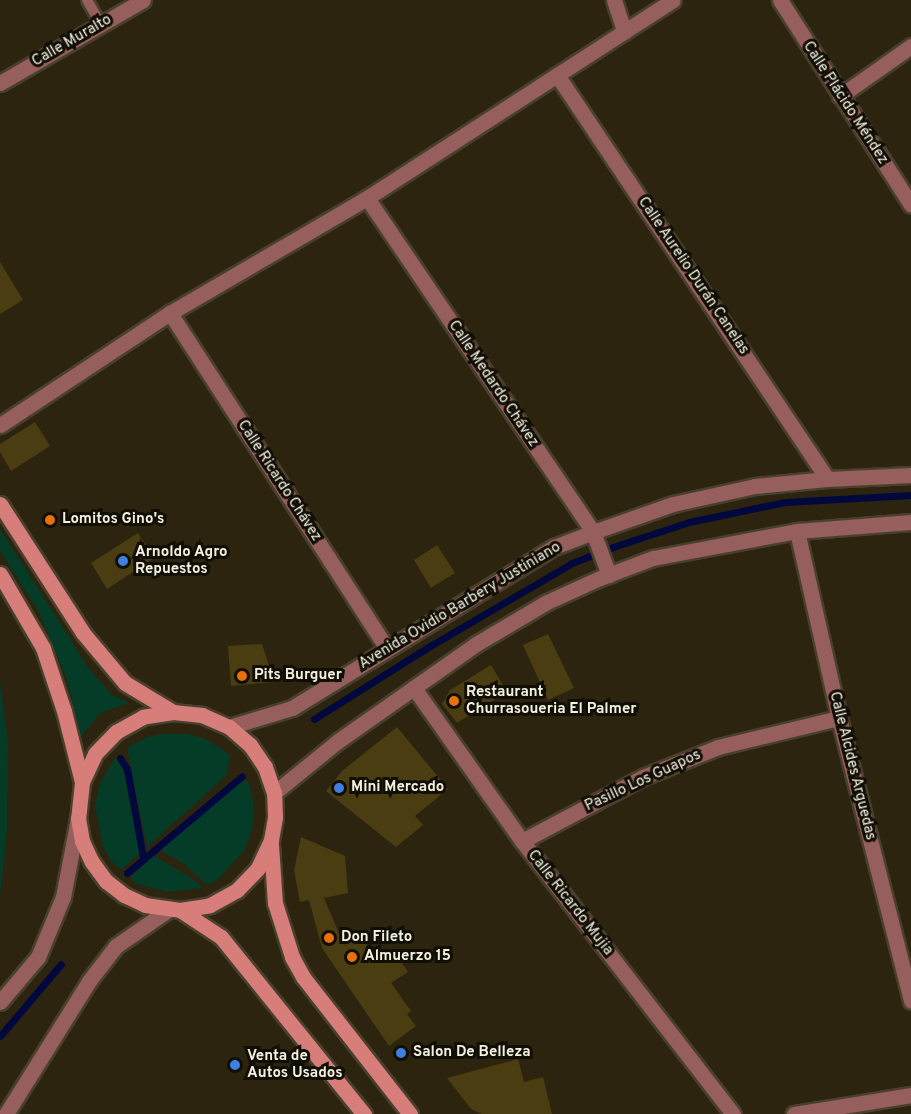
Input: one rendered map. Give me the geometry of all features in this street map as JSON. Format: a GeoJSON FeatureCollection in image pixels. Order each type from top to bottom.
{"type":"FeatureCollection","features":[{"type":"Feature","properties":{"kind":"main road"},"geometry":{"type":"LineString","coordinates":[[0,504],[83,633],[125,683],[173,712]]}},
{"type":"Feature","properties":{"kind":"main road"},"geometry":{"type":"LineString","coordinates":[[0,574],[43,648],[64,711],[82,782]]}},
{"type":"Feature","properties":{"kind":"main road"},"geometry":{"type":"LineString","coordinates":[[271,840],[258,868],[237,890],[210,904],[174,910],[146,905],[124,895],[106,881],[92,862],[82,841],[78,818],[82,782],[95,754],[116,732],[143,717],[173,712],[202,715],[229,727],[250,745],[265,767],[274,793],[275,817],[271,840],[275,903],[292,957],[303,977],[410,1114]]}},
{"type":"Feature","properties":{"kind":"main road"},"geometry":{"type":"LineString","coordinates":[[174,910],[221,937],[364,1114]]}},
{"type":"Feature","properties":{"kind":"street","name":"Calle Muralto"},"geometry":{"type":"LineString","coordinates":[[0,83],[143,0]]}},
{"type":"Feature","properties":{"kind":"street"},"geometry":{"type":"LineString","coordinates":[[614,0],[624,31]]}},
{"type":"Feature","properties":{"kind":"street"},"geometry":{"type":"LineString","coordinates":[[0,425],[170,313],[367,198],[672,0]]}},
{"type":"Feature","properties":{"kind":"street","name":"Calle Plácido Méndez"},"geometry":{"type":"LineString","coordinates":[[780,0],[911,205]]}},
{"type":"Feature","properties":{"kind":"street"},"geometry":{"type":"LineString","coordinates":[[840,96],[911,46]]}},
{"type":"Feature","properties":{"kind":"street","name":"Calle Aurelio Durán Canelas"},"geometry":{"type":"LineString","coordinates":[[556,75],[827,478]]}},
{"type":"Feature","properties":{"kind":"street","name":"Calle Medardo Chávez"},"geometry":{"type":"LineString","coordinates":[[367,198],[598,546],[609,575]]}},
{"type":"Feature","properties":{"kind":"street","name":"Calle Ricardo Chávez"},"geometry":{"type":"LineString","coordinates":[[170,313],[387,648]]}},
{"type":"Feature","properties":{"kind":"street","name":"Avenida Ovidio Barbery Justiniano"},"geometry":{"type":"LineString","coordinates":[[229,727],[292,708],[554,547],[598,546],[673,504],[755,486],[827,478],[911,475]]}},
{"type":"Feature","properties":{"kind":"street"},"geometry":{"type":"LineString","coordinates":[[274,793],[338,741],[476,644],[547,602],[609,575],[653,558],[797,531],[911,522]]}},
{"type":"Feature","properties":{"kind":"street","name":"Calle Alcides Arguedas"},"geometry":{"type":"LineString","coordinates":[[797,531],[839,718],[911,1001]]}},
{"type":"Feature","properties":{"kind":"street","name":"Calle Ricardo Mujia"},"geometry":{"type":"LineString","coordinates":[[414,688],[522,841],[733,1114]]}},
{"type":"Feature","properties":{"kind":"street","name":"Pasillo Los Guapos"},"geometry":{"type":"LineString","coordinates":[[522,841],[643,777],[718,747],[839,718]]}},
{"type":"Feature","properties":{"kind":"street"},"geometry":{"type":"LineString","coordinates":[[0,1002],[38,957],[63,897],[78,818]]}},
{"type":"Feature","properties":{"kind":"street"},"geometry":{"type":"LineString","coordinates":[[6,1114],[88,981],[116,946],[174,910]]}},
{"type":"Feature","properties":{"kind":"street"},"geometry":{"type":"LineString","coordinates":[[794,1114],[911,1095]]}},
{"type":"Feature","properties":{"kind":"lane"},"geometry":{"type":"LineString","coordinates":[[87,0],[101,24]]}},
{"type":"Feature","properties":{"kind":"green space"},"geometry":{"type":"Polygon","coordinates":[[[0,529],[89,669],[112,695],[129,703],[100,713],[81,737],[67,679],[38,610],[0,551],[0,529]]]}},
{"type":"Feature","properties":{"kind":"green space"},"geometry":{"type":"Polygon","coordinates":[[[0,681],[8,742],[7,831],[0,896],[0,681]]]}},
{"type":"Feature","properties":{"kind":"green space"},"geometry":{"type":"Polygon","coordinates":[[[161,734],[188,734],[206,739],[230,755],[227,775],[147,847],[127,748],[145,738],[161,734]]]}},
{"type":"Feature","properties":{"kind":"green space"},"geometry":{"type":"Polygon","coordinates":[[[115,758],[123,767],[140,853],[121,870],[111,861],[103,847],[95,806],[100,783],[115,758]]]}},
{"type":"Feature","properties":{"kind":"green space"},"geometry":{"type":"Polygon","coordinates":[[[247,780],[252,794],[254,813],[252,830],[244,851],[218,879],[207,885],[183,863],[160,850],[237,785],[247,780]]]}},
{"type":"Feature","properties":{"kind":"green space"},"geometry":{"type":"Polygon","coordinates":[[[153,855],[196,881],[202,888],[168,892],[137,884],[130,878],[153,855]]]}},
{"type":"Feature","properties":{"kind":"building"},"geometry":{"type":"Polygon","coordinates":[[[0,262],[23,300],[0,314],[0,262]]]}},
{"type":"Feature","properties":{"kind":"building"},"geometry":{"type":"Polygon","coordinates":[[[35,422],[50,446],[11,471],[0,452],[0,444],[35,422]]]}},
{"type":"Feature","properties":{"kind":"building","name":"Arnoldo Agro Repuestos"},"geometry":{"type":"Polygon","coordinates":[[[138,533],[154,558],[107,589],[91,563],[138,533]]]}},
{"type":"Feature","properties":{"kind":"building"},"geometry":{"type":"Polygon","coordinates":[[[437,545],[455,573],[431,588],[414,560],[437,545]]]}},
{"type":"Feature","properties":{"kind":"building"},"geometry":{"type":"Polygon","coordinates":[[[548,634],[574,688],[548,700],[523,645],[548,634]]]}},
{"type":"Feature","properties":{"kind":"building"},"geometry":{"type":"Polygon","coordinates":[[[262,644],[274,682],[231,686],[228,646],[262,644]]]}},
{"type":"Feature","properties":{"kind":"building"},"geometry":{"type":"Polygon","coordinates":[[[491,665],[507,692],[457,723],[442,704],[450,690],[491,665]]]}},
{"type":"Feature","properties":{"kind":"building"},"geometry":{"type":"Polygon","coordinates":[[[397,727],[448,789],[415,816],[423,825],[396,847],[326,791],[342,771],[397,727]]]}},
{"type":"Feature","properties":{"kind":"building"},"geometry":{"type":"Polygon","coordinates":[[[301,837],[345,856],[348,893],[324,898],[344,945],[360,935],[376,959],[392,948],[408,972],[391,983],[411,1011],[407,1014],[416,1026],[389,1046],[322,948],[309,900],[300,902],[294,870],[301,837]]]}},
{"type":"Feature","properties":{"kind":"building"},"geometry":{"type":"Polygon","coordinates":[[[518,1059],[524,1082],[543,1077],[552,1114],[482,1114],[471,1109],[447,1078],[518,1059]]]}},
{"type":"Feature","properties":{"kind":"waterway"},"geometry":{"type":"LineString","coordinates":[[314,719],[430,646],[572,563],[613,547],[689,522],[785,502],[911,495]]}},
{"type":"Feature","properties":{"kind":"waterway"},"geometry":{"type":"LineString","coordinates":[[120,758],[127,769],[143,857]]}},
{"type":"Feature","properties":{"kind":"waterway"},"geometry":{"type":"LineString","coordinates":[[127,873],[242,776]]}},
{"type":"Feature","properties":{"kind":"waterway"},"geometry":{"type":"LineString","coordinates":[[0,1036],[61,964]]}},
{"type":"Feature","properties":{"kind":"place","name":"Lomitos Gino's"},"geometry":{"type":"Point","coordinates":[50,520]}},
{"type":"Feature","properties":{"kind":"place","name":"Arnoldo Agro Repuestos"},"geometry":{"type":"Point","coordinates":[123,561]}},
{"type":"Feature","properties":{"kind":"place","name":"Pits Burguer"},"geometry":{"type":"Point","coordinates":[242,676]}},
{"type":"Feature","properties":{"kind":"place","name":"Restaurant Churrasoueria El Palmer"},"geometry":{"type":"Point","coordinates":[454,701]}},
{"type":"Feature","properties":{"kind":"place","name":"Mini Mercado"},"geometry":{"type":"Point","coordinates":[339,788]}},
{"type":"Feature","properties":{"kind":"place","name":"Don Fileto"},"geometry":{"type":"Point","coordinates":[329,938]}},
{"type":"Feature","properties":{"kind":"place","name":"Almuerzo 15"},"geometry":{"type":"Point","coordinates":[352,957]}},
{"type":"Feature","properties":{"kind":"place","name":"Salon De Belleza"},"geometry":{"type":"Point","coordinates":[401,1053]}},
{"type":"Feature","properties":{"kind":"place","name":"Venta de Autos Usados"},"geometry":{"type":"Point","coordinates":[235,1065]}}]}
